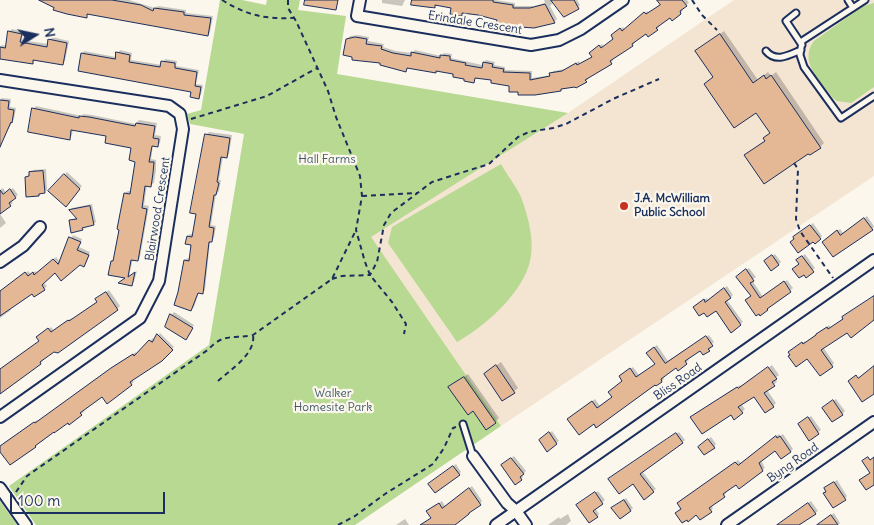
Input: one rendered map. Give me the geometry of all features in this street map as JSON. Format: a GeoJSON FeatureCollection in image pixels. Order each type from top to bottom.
{"type":"FeatureCollection","features":[{"type":"Feature","properties":{"kind":"street","name":"Erindale Crescent"},"geometry":{"type":"LineString","coordinates":[[360,0],[357,16],[530,45],[559,40],[581,29],[623,0]]}},
{"type":"Feature","properties":{"kind":"street","name":"Blairwood Crescent"},"geometry":{"type":"LineString","coordinates":[[0,80],[169,106],[180,114],[184,129],[159,281],[140,318],[0,417]]}},
{"type":"Feature","properties":{"kind":"street"},"geometry":{"type":"LineString","coordinates":[[0,262],[23,246],[40,227]]}},
{"type":"Feature","properties":{"kind":"street","name":"Bliss Road"},"geometry":{"type":"LineString","coordinates":[[496,525],[874,260]]}},
{"type":"Feature","properties":{"kind":"street","name":"Byng Road"},"geometry":{"type":"LineString","coordinates":[[727,525],[874,422]]}},
{"type":"Feature","properties":{"kind":"street"},"geometry":{"type":"LineString","coordinates":[[472,456],[526,525]]}},
{"type":"Feature","properties":{"kind":"street"},"geometry":{"type":"LineString","coordinates":[[0,488],[26,525]]}},
{"type":"Feature","properties":{"kind":"lane"},"geometry":{"type":"LineString","coordinates":[[848,0],[853,8]]}},
{"type":"Feature","properties":{"kind":"lane"},"geometry":{"type":"LineString","coordinates":[[866,0],[802,41],[800,55],[804,67],[840,118],[874,96]]}},
{"type":"Feature","properties":{"kind":"lane"},"geometry":{"type":"LineString","coordinates":[[796,14],[786,21],[801,47]]}},
{"type":"Feature","properties":{"kind":"lane"},"geometry":{"type":"LineString","coordinates":[[766,51],[770,55],[782,58],[801,47]]}},
{"type":"Feature","properties":{"kind":"lane"},"geometry":{"type":"LineString","coordinates":[[463,424],[472,456]]}},
{"type":"Feature","properties":{"kind":"path"},"geometry":{"type":"LineString","coordinates":[[222,0],[250,14],[268,18],[294,18]]}},
{"type":"Feature","properties":{"kind":"path"},"geometry":{"type":"LineString","coordinates":[[288,0],[288,8],[317,68],[360,176],[362,196],[356,230],[332,279]]}},
{"type":"Feature","properties":{"kind":"path"},"geometry":{"type":"LineString","coordinates":[[692,0],[702,15],[717,30]]}},
{"type":"Feature","properties":{"kind":"path"},"geometry":{"type":"LineString","coordinates":[[189,119],[267,96],[317,68]]}},
{"type":"Feature","properties":{"kind":"path"},"geometry":{"type":"LineString","coordinates":[[370,275],[377,262],[384,225],[392,213],[432,182],[489,164],[518,136],[566,124],[613,99],[659,79]]}},
{"type":"Feature","properties":{"kind":"path"},"geometry":{"type":"LineString","coordinates":[[794,163],[798,169],[796,218],[800,231],[834,280]]}},
{"type":"Feature","properties":{"kind":"path"},"geometry":{"type":"LineString","coordinates":[[362,196],[417,193]]}},
{"type":"Feature","properties":{"kind":"path"},"geometry":{"type":"LineString","coordinates":[[356,230],[370,275],[392,302],[406,324],[404,334]]}},
{"type":"Feature","properties":{"kind":"path"},"geometry":{"type":"LineString","coordinates":[[12,495],[27,476],[209,350],[216,342],[225,337],[253,335],[332,279],[342,276],[370,275]]}},
{"type":"Feature","properties":{"kind":"path"},"geometry":{"type":"LineString","coordinates":[[218,381],[250,350],[254,340],[253,335]]}},
{"type":"Feature","properties":{"kind":"path"},"geometry":{"type":"LineString","coordinates":[[338,525],[355,516],[433,464],[444,448],[453,428]]}},
{"type":"Feature","properties":{"kind":"shaded area","name":"J.A. McWilliam Public School"},"geometry":{"type":"Polygon","coordinates":[[[734,0],[874,0],[874,176],[501,426],[370,237],[568,113],[734,0]]]}},
{"type":"Feature","properties":{"kind":"green space"},"geometry":{"type":"Polygon","coordinates":[[[220,0],[242,0],[266,5],[267,0],[300,0],[298,10],[346,16],[337,74],[568,113],[371,237],[501,426],[355,525],[36,525],[9,486],[209,345],[244,134],[190,124],[187,114],[201,110],[220,0]]]}},
{"type":"Feature","properties":{"kind":"green space"},"geometry":{"type":"Polygon","coordinates":[[[874,3],[874,87],[851,103],[837,101],[813,71],[810,64],[810,49],[814,41],[863,6],[874,3]]]}},
{"type":"Feature","properties":{"kind":"green space"},"geometry":{"type":"Polygon","coordinates":[[[501,164],[519,193],[526,212],[532,245],[530,261],[526,273],[511,297],[479,328],[457,342],[388,243],[392,227],[501,164]]]}},
{"type":"Feature","properties":{"kind":"green space"},"geometry":{"type":"Polygon","coordinates":[[[0,501],[17,525],[0,525],[0,501]]]}},
{"type":"Feature","properties":{"kind":"building"},"geometry":{"type":"Polygon","coordinates":[[[39,0],[112,0],[141,5],[153,11],[154,8],[184,12],[184,15],[211,18],[208,36],[87,14],[87,18],[67,14],[53,10],[54,8],[39,0]]]}},
{"type":"Feature","properties":{"kind":"building"},"geometry":{"type":"Polygon","coordinates":[[[305,0],[338,0],[336,10],[304,5],[305,0]]]}},
{"type":"Feature","properties":{"kind":"building"},"geometry":{"type":"Polygon","coordinates":[[[412,0],[493,0],[493,2],[513,5],[513,8],[530,8],[545,4],[555,23],[534,28],[520,27],[496,23],[497,20],[478,15],[462,13],[462,16],[450,14],[451,8],[435,5],[435,8],[411,5],[412,0]]]}},
{"type":"Feature","properties":{"kind":"building"},"geometry":{"type":"Polygon","coordinates":[[[551,0],[574,0],[579,9],[564,17],[551,0]]]}},
{"type":"Feature","properties":{"kind":"building"},"geometry":{"type":"Polygon","coordinates":[[[657,0],[682,0],[687,6],[672,21],[670,18],[656,28],[658,30],[648,37],[646,34],[632,44],[633,46],[610,61],[612,64],[585,80],[587,82],[576,88],[561,89],[561,91],[535,95],[518,95],[518,92],[509,92],[509,86],[491,83],[491,80],[475,78],[474,83],[453,77],[453,74],[436,71],[436,73],[407,68],[406,72],[380,65],[380,63],[352,60],[352,57],[343,55],[346,39],[355,37],[367,39],[366,44],[382,46],[381,49],[393,53],[411,56],[411,52],[440,58],[440,55],[450,56],[450,60],[466,63],[465,65],[482,68],[483,62],[493,64],[492,67],[504,69],[503,72],[530,73],[530,80],[550,76],[549,73],[562,71],[592,57],[589,53],[599,45],[601,48],[613,39],[611,35],[620,28],[622,31],[644,12],[646,14],[660,5],[657,0]]]}},
{"type":"Feature","properties":{"kind":"building"},"geometry":{"type":"Polygon","coordinates":[[[8,31],[22,34],[20,42],[47,47],[48,39],[67,43],[63,65],[33,60],[33,64],[0,59],[0,47],[5,48],[8,31]]]}},
{"type":"Feature","properties":{"kind":"building"},"geometry":{"type":"Polygon","coordinates":[[[720,34],[753,83],[764,75],[766,79],[771,75],[821,148],[810,155],[808,154],[764,184],[744,155],[765,141],[763,138],[770,133],[756,113],[734,128],[704,84],[713,77],[695,51],[720,34]]]}},
{"type":"Feature","properties":{"kind":"building"},"geometry":{"type":"Polygon","coordinates":[[[116,52],[130,55],[129,62],[160,67],[161,61],[175,63],[175,68],[197,72],[195,86],[201,87],[199,99],[190,97],[191,92],[78,71],[81,53],[115,59],[116,52]]]}},
{"type":"Feature","properties":{"kind":"building"},"geometry":{"type":"Polygon","coordinates":[[[0,100],[9,101],[8,109],[14,110],[12,123],[0,147],[0,100]]]}},
{"type":"Feature","properties":{"kind":"building"},"geometry":{"type":"Polygon","coordinates":[[[32,108],[79,118],[79,116],[89,117],[135,126],[136,123],[155,126],[153,138],[159,139],[158,147],[152,146],[149,162],[154,162],[153,173],[151,187],[145,186],[142,208],[147,209],[138,261],[131,260],[128,277],[135,272],[132,286],[118,283],[125,278],[108,275],[111,261],[113,261],[124,193],[130,194],[135,162],[129,160],[131,148],[105,143],[106,136],[71,130],[70,140],[28,132],[32,108]]]}},
{"type":"Feature","properties":{"kind":"building"},"geometry":{"type":"Polygon","coordinates":[[[205,134],[230,138],[227,158],[221,157],[217,182],[219,183],[216,195],[214,195],[209,227],[214,228],[212,242],[209,242],[203,294],[198,293],[191,311],[174,305],[184,260],[189,261],[191,245],[185,244],[187,236],[192,237],[196,214],[190,213],[205,134]]]}},
{"type":"Feature","properties":{"kind":"building"},"geometry":{"type":"Polygon","coordinates":[[[43,171],[45,193],[39,194],[39,196],[26,197],[25,177],[29,176],[29,172],[43,171]]]}},
{"type":"Feature","properties":{"kind":"building"},"geometry":{"type":"Polygon","coordinates":[[[64,174],[80,189],[66,207],[48,191],[64,174]]]}},
{"type":"Feature","properties":{"kind":"building"},"geometry":{"type":"Polygon","coordinates":[[[10,189],[16,198],[9,203],[11,206],[0,214],[0,190],[3,194],[10,189]]]}},
{"type":"Feature","properties":{"kind":"building"},"geometry":{"type":"Polygon","coordinates":[[[90,206],[94,225],[71,233],[69,220],[77,219],[69,210],[90,206]]]}},
{"type":"Feature","properties":{"kind":"building"},"geometry":{"type":"Polygon","coordinates":[[[864,218],[873,230],[833,257],[822,242],[837,230],[840,235],[864,218]]]}},
{"type":"Feature","properties":{"kind":"building"},"geometry":{"type":"Polygon","coordinates":[[[810,225],[821,239],[815,244],[813,242],[798,253],[790,242],[794,239],[793,237],[810,225]]]}},
{"type":"Feature","properties":{"kind":"building"},"geometry":{"type":"Polygon","coordinates":[[[69,237],[81,242],[77,250],[89,255],[84,267],[80,265],[61,281],[55,273],[42,285],[45,290],[34,297],[32,294],[0,316],[0,291],[25,272],[28,276],[33,272],[34,275],[53,259],[58,264],[69,237]]]}},
{"type":"Feature","properties":{"kind":"building"},"geometry":{"type":"Polygon","coordinates":[[[772,255],[779,265],[771,271],[764,261],[772,255]]]}},
{"type":"Feature","properties":{"kind":"building"},"geometry":{"type":"Polygon","coordinates":[[[802,256],[814,272],[806,278],[804,275],[799,278],[792,269],[799,264],[796,260],[802,256]]]}},
{"type":"Feature","properties":{"kind":"building"},"geometry":{"type":"Polygon","coordinates":[[[746,269],[754,281],[750,283],[760,298],[784,281],[791,292],[760,316],[759,314],[756,316],[745,300],[751,296],[736,277],[746,269]]]}},
{"type":"Feature","properties":{"kind":"building"},"geometry":{"type":"Polygon","coordinates":[[[724,288],[731,298],[725,302],[741,325],[731,333],[716,311],[707,317],[704,313],[699,316],[693,307],[704,299],[705,302],[724,288]]]}},
{"type":"Feature","properties":{"kind":"building"},"geometry":{"type":"Polygon","coordinates":[[[106,292],[118,310],[58,353],[54,352],[0,394],[0,369],[39,341],[36,337],[48,328],[51,332],[69,321],[97,302],[95,299],[106,292]]]}},
{"type":"Feature","properties":{"kind":"building"},"geometry":{"type":"Polygon","coordinates":[[[874,296],[874,320],[851,338],[847,333],[821,350],[833,367],[820,376],[807,359],[796,367],[788,356],[790,355],[788,352],[827,327],[828,329],[843,319],[842,317],[874,296]]]}},
{"type":"Feature","properties":{"kind":"building"},"geometry":{"type":"Polygon","coordinates":[[[170,314],[193,328],[186,340],[165,327],[170,314]]]}},
{"type":"Feature","properties":{"kind":"building"},"geometry":{"type":"Polygon","coordinates":[[[157,334],[173,350],[162,361],[130,382],[132,385],[107,404],[102,397],[80,413],[82,415],[69,425],[68,423],[54,432],[10,465],[0,452],[0,446],[111,368],[133,354],[134,356],[149,340],[152,342],[157,334]]]}},
{"type":"Feature","properties":{"kind":"building"},"geometry":{"type":"Polygon","coordinates":[[[706,336],[713,346],[708,349],[710,351],[703,355],[700,351],[685,361],[687,364],[678,371],[676,368],[661,379],[662,382],[655,385],[596,428],[594,424],[579,435],[567,419],[592,401],[597,408],[612,397],[608,392],[622,381],[619,376],[630,368],[636,377],[655,364],[646,353],[654,347],[665,363],[706,336]]]}},
{"type":"Feature","properties":{"kind":"building"},"geometry":{"type":"Polygon","coordinates":[[[496,365],[515,393],[502,401],[484,374],[496,365]]]}},
{"type":"Feature","properties":{"kind":"building"},"geometry":{"type":"Polygon","coordinates":[[[874,366],[874,394],[862,402],[848,381],[856,375],[858,378],[874,366]]]}},
{"type":"Feature","properties":{"kind":"building"},"geometry":{"type":"Polygon","coordinates":[[[768,367],[777,379],[772,382],[775,386],[764,393],[774,407],[765,413],[754,397],[738,407],[743,413],[734,420],[731,415],[702,434],[690,417],[768,367]]]}},
{"type":"Feature","properties":{"kind":"building"},"geometry":{"type":"Polygon","coordinates":[[[464,377],[496,423],[486,430],[473,411],[468,415],[448,387],[464,377]]]}},
{"type":"Feature","properties":{"kind":"building"},"geometry":{"type":"Polygon","coordinates":[[[833,400],[843,415],[832,422],[822,408],[833,400]]]}},
{"type":"Feature","properties":{"kind":"building"},"geometry":{"type":"Polygon","coordinates":[[[808,417],[819,434],[809,441],[798,424],[808,417]]]}},
{"type":"Feature","properties":{"kind":"building"},"geometry":{"type":"Polygon","coordinates":[[[549,432],[557,444],[547,452],[539,440],[549,432]]]}},
{"type":"Feature","properties":{"kind":"building"},"geometry":{"type":"Polygon","coordinates":[[[676,433],[683,443],[640,474],[654,492],[644,500],[633,484],[619,494],[608,479],[676,433]]]}},
{"type":"Feature","properties":{"kind":"building"},"geometry":{"type":"Polygon","coordinates":[[[776,436],[777,438],[780,436],[791,452],[781,459],[775,451],[759,463],[763,471],[739,489],[736,485],[723,494],[725,497],[709,508],[712,512],[700,520],[696,515],[688,522],[687,520],[682,523],[675,513],[681,509],[677,503],[735,462],[738,465],[776,436]]]}},
{"type":"Feature","properties":{"kind":"building"},"geometry":{"type":"Polygon","coordinates":[[[708,439],[715,448],[704,455],[698,447],[708,439]]]}},
{"type":"Feature","properties":{"kind":"building"},"geometry":{"type":"Polygon","coordinates":[[[868,457],[870,460],[874,457],[874,485],[866,490],[859,480],[870,473],[862,461],[868,457]]]}},
{"type":"Feature","properties":{"kind":"building"},"geometry":{"type":"Polygon","coordinates":[[[511,458],[524,474],[520,477],[522,480],[515,485],[501,465],[511,458]]]}},
{"type":"Feature","properties":{"kind":"building"},"geometry":{"type":"Polygon","coordinates":[[[453,466],[460,475],[435,493],[428,484],[453,466]]]}},
{"type":"Feature","properties":{"kind":"building"},"geometry":{"type":"Polygon","coordinates":[[[834,482],[846,500],[833,508],[823,493],[826,492],[824,488],[834,482]]]}},
{"type":"Feature","properties":{"kind":"building"},"geometry":{"type":"Polygon","coordinates":[[[469,488],[481,505],[455,525],[420,525],[431,518],[426,511],[439,503],[442,508],[469,488]]]}},
{"type":"Feature","properties":{"kind":"building"},"geometry":{"type":"Polygon","coordinates":[[[595,492],[603,504],[593,511],[598,517],[589,523],[576,505],[595,492]]]}},
{"type":"Feature","properties":{"kind":"building"},"geometry":{"type":"Polygon","coordinates":[[[624,500],[631,511],[620,519],[611,508],[624,500]]]}},
{"type":"Feature","properties":{"kind":"building"},"geometry":{"type":"Polygon","coordinates":[[[808,503],[816,514],[799,525],[777,525],[808,503]]]}},
{"type":"Feature","properties":{"kind":"building"},"geometry":{"type":"Polygon","coordinates":[[[831,515],[838,525],[817,525],[831,515]]]}},
{"type":"Feature","properties":{"kind":"place","name":"J.A. McWilliam Public School"},"geometry":{"type":"Point","coordinates":[624,206]}},
{"type":"Feature","properties":{"kind":"park label","name":"Hall Farms"},"geometry":{"type":"Point","coordinates":[327,160]}},
{"type":"Feature","properties":{"kind":"park label","name":"Walker Homesite Park"},"geometry":{"type":"Point","coordinates":[333,401]}}]}
